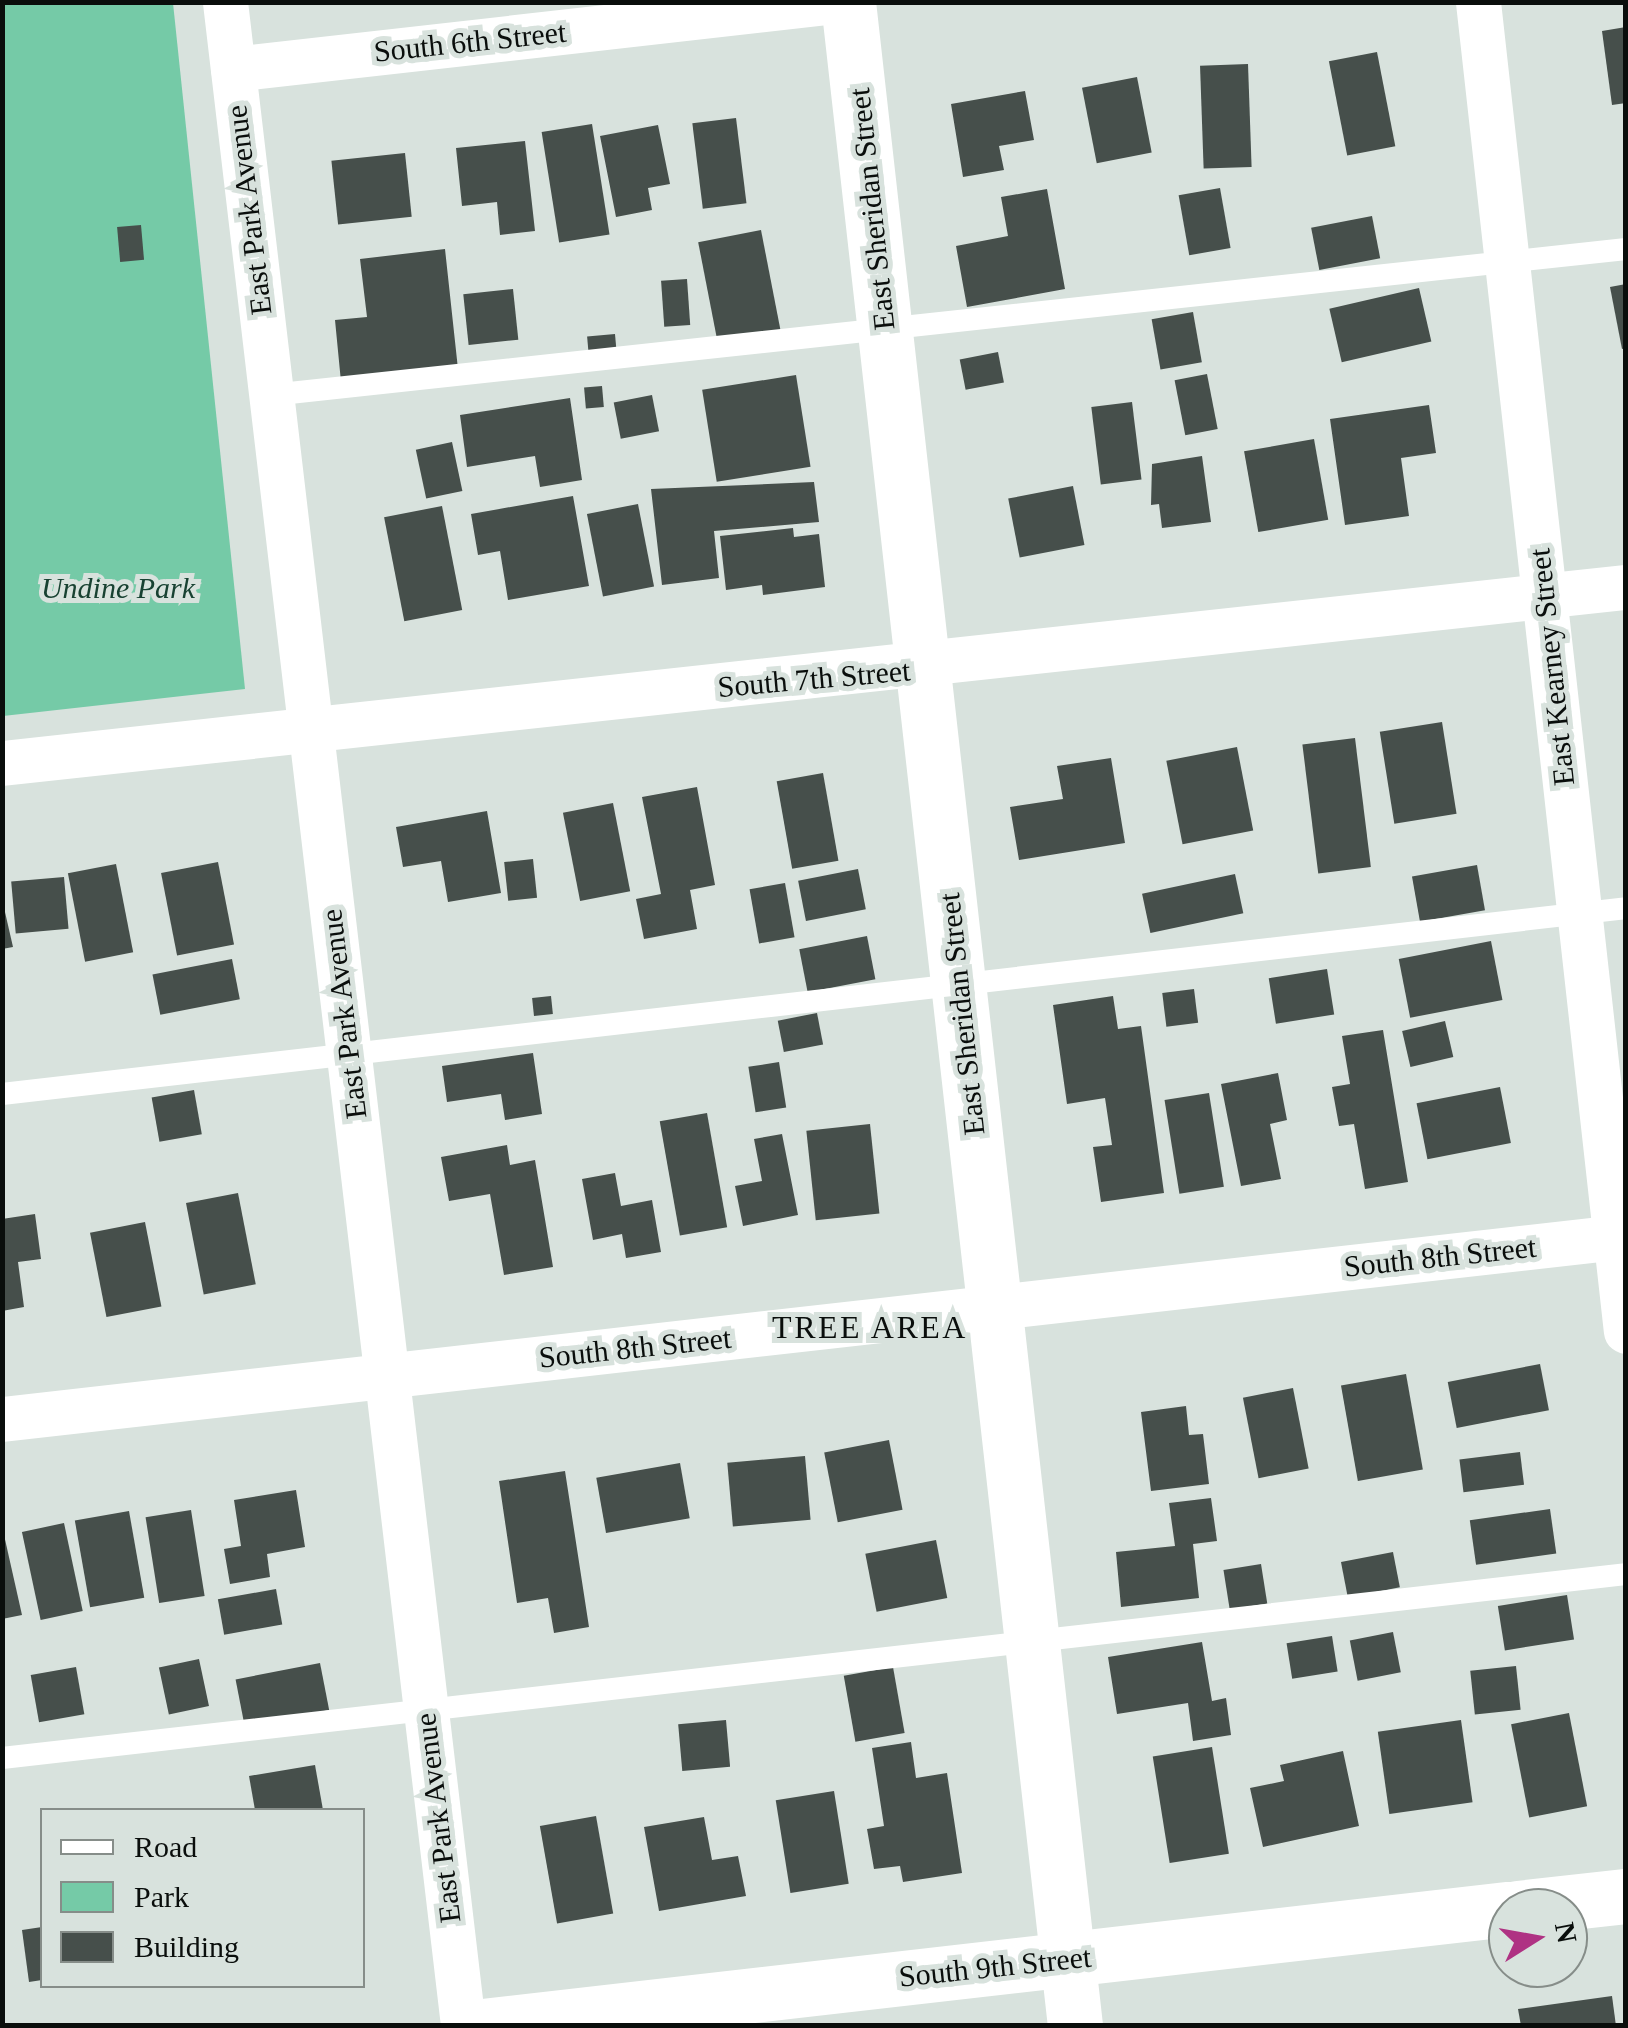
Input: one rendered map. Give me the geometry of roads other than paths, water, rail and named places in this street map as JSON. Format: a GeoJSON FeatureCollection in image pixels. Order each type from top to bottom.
{"type":"FeatureCollection","features":[{"type":"Feature","properties":{"kind":"street","name":"East Park Avenue"},"geometry":{"type":"LineString","coordinates":[[225,2],[463,2026]]}},
{"type":"Feature","properties":{"kind":"street","name":"South 6th Street"},"geometry":{"type":"LineString","coordinates":[[233,69],[828,2]]}},
{"type":"Feature","properties":{"kind":"street","name":"East Sheridan Street"},"geometry":{"type":"LineString","coordinates":[[848,2],[1076,2026]]}},
{"type":"Feature","properties":{"kind":"street","name":"East Kearney Street"},"geometry":{"type":"LineString","coordinates":[[1478,2],[1579,913],[1620,1236],[1626,1331]]}},
{"type":"Feature","properties":{"kind":"street","name":"South 7th Street"},"geometry":{"type":"LineString","coordinates":[[2,763],[310,727],[923,668],[1626,588]]}},
{"type":"Feature","properties":{"kind":"street","name":"South 8th Street"},"geometry":{"type":"LineString","coordinates":[[2,1419],[1620,1236]]}},
{"type":"Feature","properties":{"kind":"street"},"geometry":{"type":"LineString","coordinates":[[1588,1900],[1626,1896]]}},
{"type":"Feature","properties":{"kind":"street","name":"South 9th Street"},"geometry":{"type":"LineString","coordinates":[[482,2026],[1488,1911]]}},
{"type":"Feature","properties":{"kind":"lane"},"geometry":{"type":"LineString","coordinates":[[271,395],[886,334],[1626,249]]}},
{"type":"Feature","properties":{"kind":"lane"},"geometry":{"type":"LineString","coordinates":[[2,1094],[1626,908]]}},
{"type":"Feature","properties":{"kind":"lane"},"geometry":{"type":"LineString","coordinates":[[2,1758],[1626,1574]]}},
{"type":"Feature","properties":{"kind":"district","name":"TREE AREA"},"geometry":{"type":"Point","coordinates":[870,1327]}},
{"type":"Feature","properties":{"kind":"park label","name":"Undine Park"},"geometry":{"type":"Point","coordinates":[118,588]}}]}
